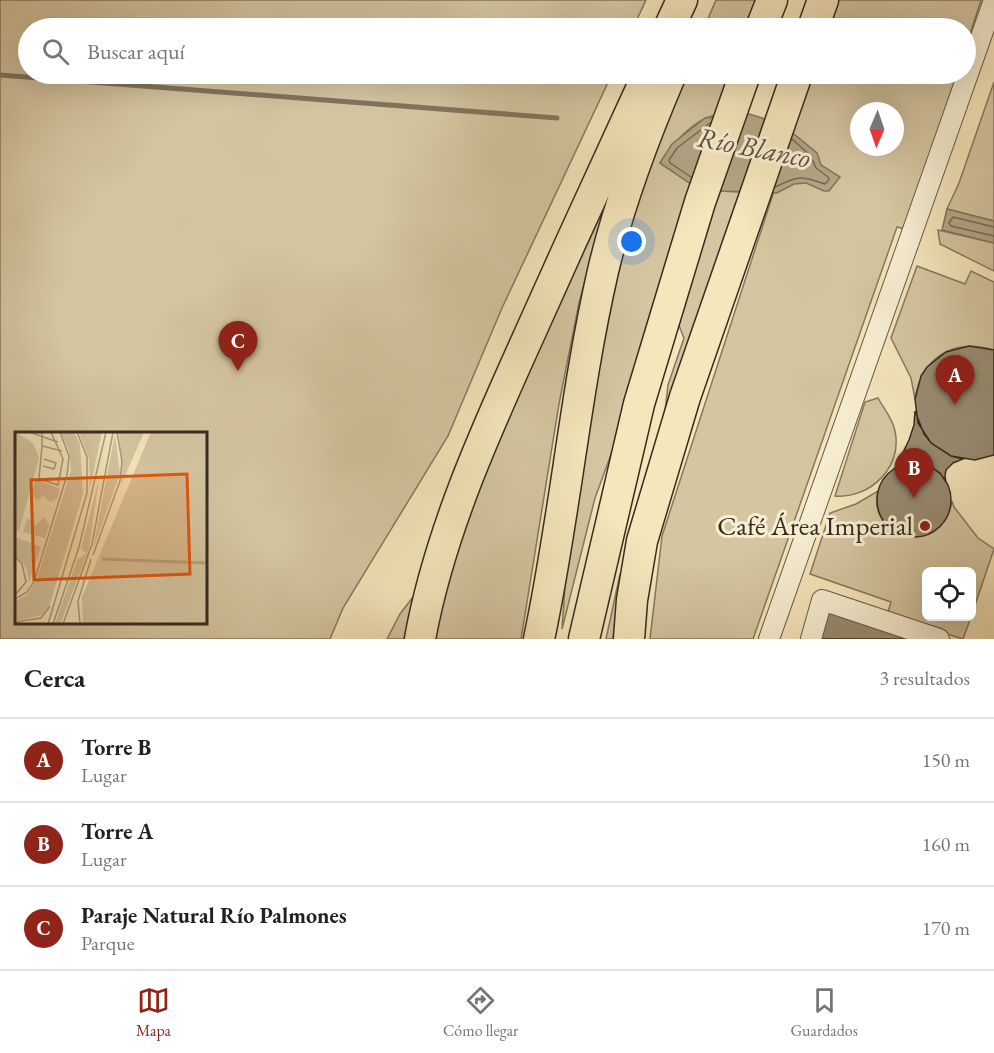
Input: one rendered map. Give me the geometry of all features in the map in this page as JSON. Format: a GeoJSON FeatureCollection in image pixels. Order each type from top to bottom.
{"type":"FeatureCollection","features":[{"type":"Feature","properties":{"kind":"highway"},"geometry":{"type":"LineString","coordinates":[[660,18],[668,0]]}},
{"type":"Feature","properties":{"kind":"highway"},"geometry":{"type":"LineString","coordinates":[[674,18],[682,0]]}},
{"type":"Feature","properties":{"kind":"highway"},"geometry":{"type":"LineString","coordinates":[[695,18],[703,0]]}},
{"type":"Feature","properties":{"kind":"highway"},"geometry":{"type":"LineString","coordinates":[[766,18],[772,0]]}},
{"type":"Feature","properties":{"kind":"highway"},"geometry":{"type":"LineString","coordinates":[[627,118],[631,84]]}},
{"type":"Feature","properties":{"kind":"highway"},"geometry":{"type":"LineString","coordinates":[[420,639],[438,566],[479,452],[513,371],[643,84]]}},
{"type":"Feature","properties":{"kind":"highway"},"geometry":{"type":"LineString","coordinates":[[539,639],[579,391],[603,270],[633,170],[667,84]]}},
{"type":"Feature","properties":{"kind":"highway"},"geometry":{"type":"LineString","coordinates":[[629,639],[632,600],[642,541],[685,397],[793,84]]}},
{"type":"Feature","properties":{"kind":"highway"},"geometry":{"type":"LineString","coordinates":[[584,639],[639,404],[700,202],[741,86]]}},
{"type":"Feature","properties":{"kind":"street"},"geometry":{"type":"LineString","coordinates":[[976,51],[994,0]]}},
{"type":"Feature","properties":{"kind":"street"},"geometry":{"type":"LineString","coordinates":[[769,639],[964,84]]}},
{"type":"Feature","properties":{"kind":"street"},"geometry":{"type":"LineString","coordinates":[[811,639],[822,600],[939,639]]}},
{"type":"Feature","properties":{"kind":"shaded area"},"geometry":{"type":"Polygon","coordinates":[[[0,0],[646,0],[638,18],[18,18],[18,84],[607,84],[502,308],[448,436],[343,608],[330,639],[0,639],[0,0]]]}},
{"type":"Feature","properties":{"kind":"shaded area"},"geometry":{"type":"Polygon","coordinates":[[[716,0],[759,0],[752,18],[708,18],[716,0]]]}},
{"type":"Feature","properties":{"kind":"shaded area"},"geometry":{"type":"Polygon","coordinates":[[[839,0],[981,0],[975,18],[832,18],[839,0]]]}},
{"type":"Feature","properties":{"kind":"shaded area"},"geometry":{"type":"Polygon","coordinates":[[[994,82],[994,221],[947,209],[959,183],[994,82]]]}},
{"type":"Feature","properties":{"kind":"shaded area"},"geometry":{"type":"Polygon","coordinates":[[[681,84],[727,84],[715,115],[699,122],[683,134],[660,163],[691,184],[616,441],[595,498],[562,629],[568,543],[603,328],[640,184],[681,84]]]}},
{"type":"Feature","properties":{"kind":"shaded area"},"geometry":{"type":"Polygon","coordinates":[[[809,84],[954,84],[905,229],[897,227],[753,639],[650,639],[662,536],[809,84]]]}},
{"type":"Feature","properties":{"kind":"shaded area"},"geometry":{"type":"Polygon","coordinates":[[[612,182],[579,303],[559,404],[521,639],[430,639],[447,569],[491,450],[612,182]]]}},
{"type":"Feature","properties":{"kind":"shaded area"},"geometry":{"type":"Polygon","coordinates":[[[719,191],[741,192],[664,420],[668,385],[684,338],[678,323],[680,308],[719,191]]]}},
{"type":"Feature","properties":{"kind":"shaded area"},"geometry":{"type":"Polygon","coordinates":[[[938,230],[994,243],[994,271],[940,244],[938,230]]]}},
{"type":"Feature","properties":{"kind":"shaded area"},"geometry":{"type":"Polygon","coordinates":[[[917,266],[965,284],[971,271],[994,282],[994,350],[965,347],[942,354],[925,372],[915,399],[911,378],[891,338],[917,266]]]}},
{"type":"Feature","properties":{"kind":"shaded area"},"geometry":{"type":"Polygon","coordinates":[[[878,398],[894,427],[896,444],[894,457],[889,468],[871,486],[848,496],[835,496],[865,402],[878,398]]]}},
{"type":"Feature","properties":{"kind":"shaded area"},"geometry":{"type":"Polygon","coordinates":[[[878,491],[877,507],[883,520],[893,530],[906,536],[921,536],[934,531],[945,520],[952,501],[954,507],[978,538],[994,549],[976,602],[976,567],[922,567],[922,621],[970,621],[963,639],[887,615],[891,602],[810,574],[830,513],[856,504],[878,491]]]}},
{"type":"Feature","properties":{"kind":"shaded area"},"geometry":{"type":"Polygon","coordinates":[[[620,574],[613,639],[606,639],[620,574]]]}},
{"type":"Feature","properties":{"kind":"shaded area"},"geometry":{"type":"Polygon","coordinates":[[[413,597],[404,639],[387,639],[400,614],[413,597]]]}},
{"type":"Feature","properties":{"kind":"water"},"geometry":{"type":"Polygon","coordinates":[[[749,114],[795,135],[817,153],[821,165],[840,177],[829,191],[806,183],[794,184],[777,193],[722,191],[691,184],[660,163],[672,144],[705,118],[749,114]]]}},
{"type":"Feature","properties":{"kind":"water"},"geometry":{"type":"Polygon","coordinates":[[[947,209],[994,221],[994,243],[942,230],[947,209]]]}},
{"type":"Feature","properties":{"kind":"building"},"geometry":{"type":"Polygon","coordinates":[[[969,346],[994,350],[994,455],[975,460],[951,456],[931,443],[918,423],[915,399],[921,376],[927,367],[946,352],[969,346]]]}},
{"type":"Feature","properties":{"kind":"building"},"geometry":{"type":"Polygon","coordinates":[[[915,411],[924,434],[931,443],[951,456],[963,459],[953,463],[946,470],[946,482],[940,473],[930,466],[909,463],[896,467],[909,440],[914,425],[915,411]]]}},
{"type":"Feature","properties":{"kind":"building"},"geometry":{"type":"Polygon","coordinates":[[[914,463],[935,469],[945,479],[951,500],[945,521],[935,531],[914,537],[893,531],[883,521],[877,500],[883,479],[893,469],[914,463]]]}},
{"type":"Feature","properties":{"kind":"building"},"geometry":{"type":"Polygon","coordinates":[[[829,611],[915,639],[820,639],[829,611]]]}},
{"type":"Feature","properties":{"kind":"waterway","name":"Río Blanco"},"geometry":{"type":"LineString","coordinates":[[0,75],[18,76]]}},
{"type":"Feature","properties":{"kind":"waterway","name":"Río Blanco"},"geometry":{"type":"LineString","coordinates":[[117,84],[557,118]]}},
{"type":"Feature","properties":{"kind":"place","name":"Paraje Natural Río Palmones"},"geometry":{"type":"Point","coordinates":[238,371]}},
{"type":"Feature","properties":{"kind":"place","name":"Torre B"},"geometry":{"type":"Point","coordinates":[955,405]}},
{"type":"Feature","properties":{"kind":"place","name":"Torre A"},"geometry":{"type":"Point","coordinates":[914,498]}},
{"type":"Feature","properties":{"kind":"place","name":"Café Área Imperial"},"geometry":{"type":"Point","coordinates":[925,526]}}]}
